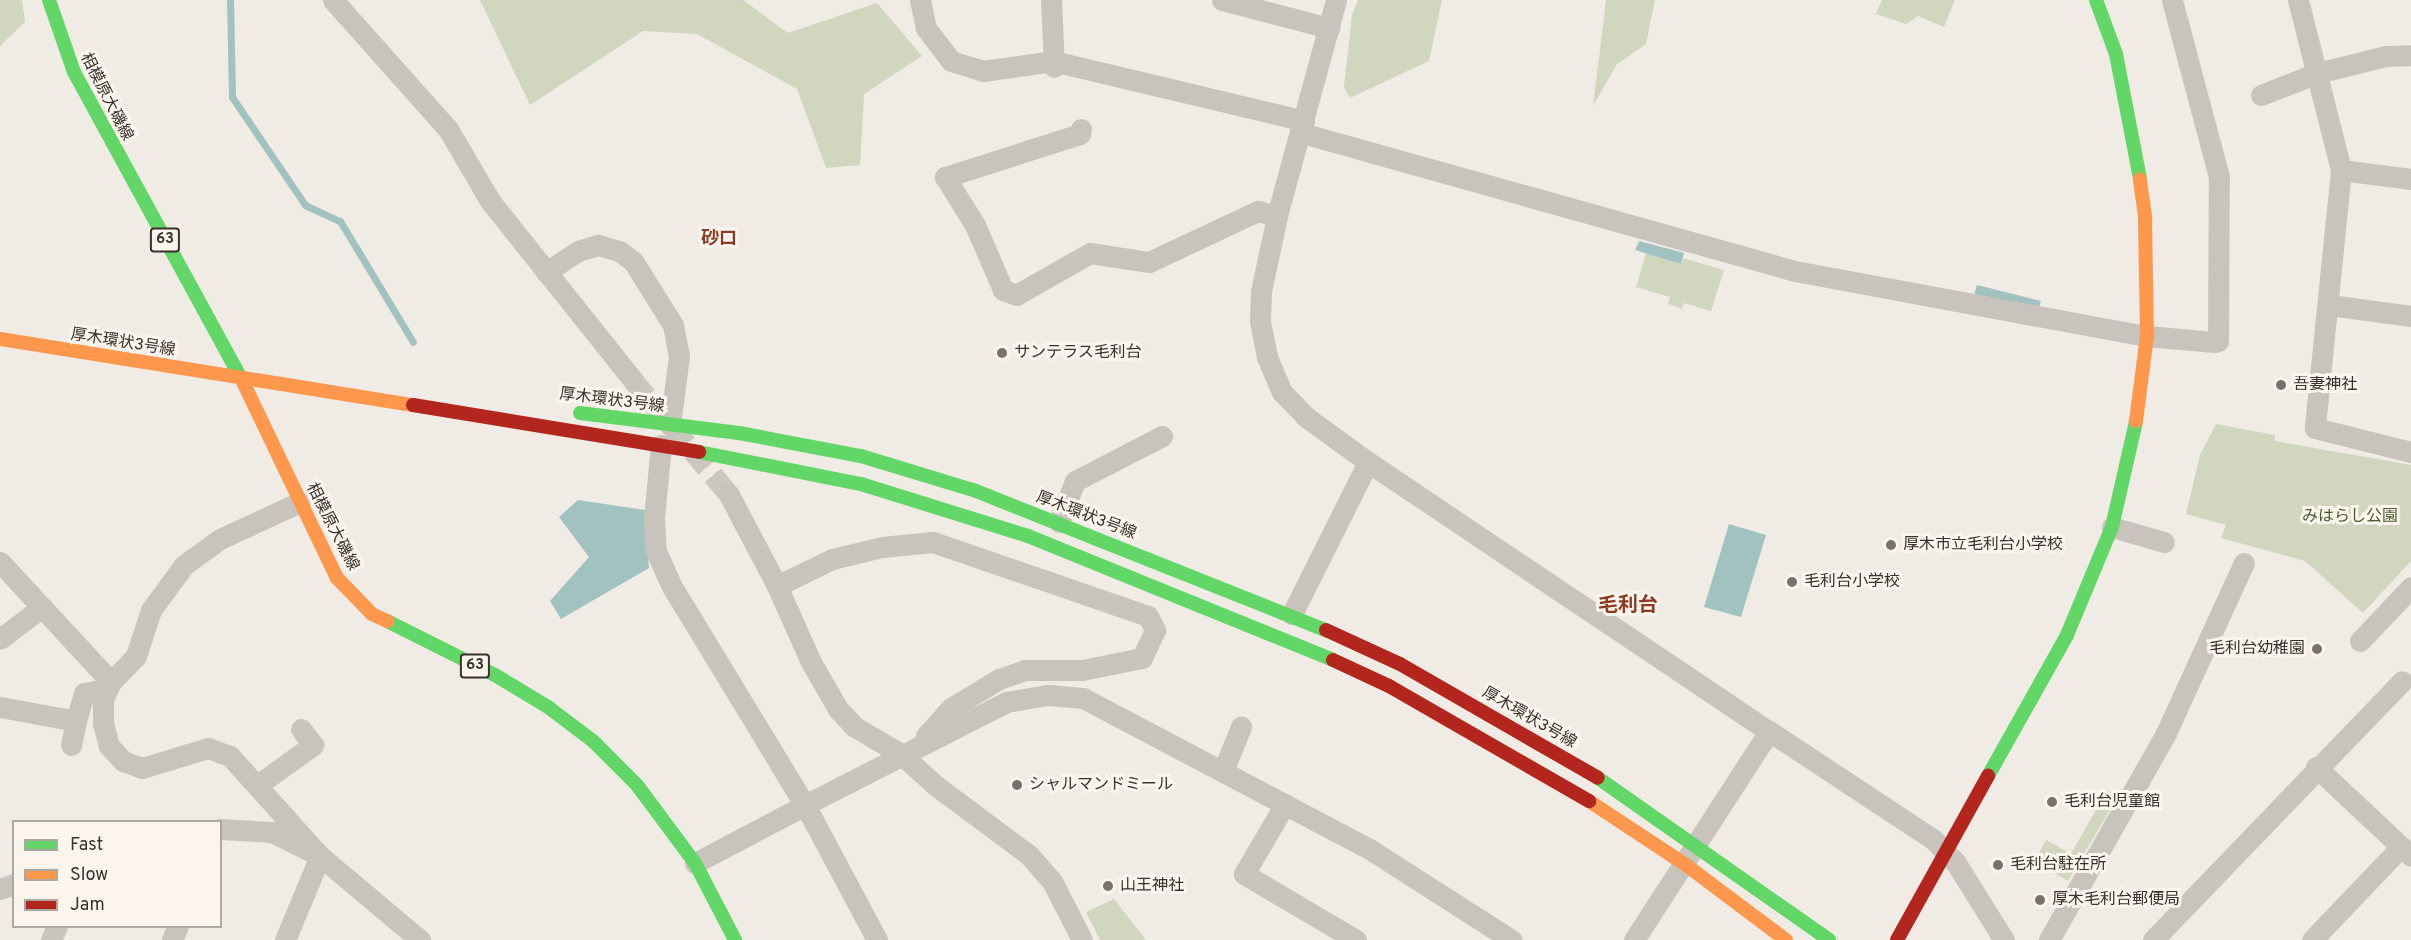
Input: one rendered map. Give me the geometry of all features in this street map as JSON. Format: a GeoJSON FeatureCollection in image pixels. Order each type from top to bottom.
{"type":"FeatureCollection","features":[{"type":"Feature","properties":{"kind":"street","name":"相模原大磯線"},"geometry":{"type":"LineString","coordinates":[[50,0],[62,46],[83,92],[241,379],[337,578],[352,596],[394,627],[495,675],[548,707],[593,741],[637,785],[695,863],[735,940]]}},
{"type":"Feature","properties":{"kind":"street"},"geometry":{"type":"LineString","coordinates":[[333,0],[448,129],[490,201],[633,380]]}},
{"type":"Feature","properties":{"kind":"street"},"geometry":{"type":"LineString","coordinates":[[920,0],[926,28],[951,61],[983,71],[1053,64],[1303,127],[1795,271],[2147,336],[2218,341],[2219,177],[2172,0]]}},
{"type":"Feature","properties":{"kind":"street"},"geometry":{"type":"LineString","coordinates":[[1051,0],[1053,64]]}},
{"type":"Feature","properties":{"kind":"street"},"geometry":{"type":"LineString","coordinates":[[1222,0],[1329,28]]}},
{"type":"Feature","properties":{"kind":"street"},"geometry":{"type":"LineString","coordinates":[[1336,0],[1277,216],[1261,291],[1260,321],[1267,357],[1282,392],[1306,417],[1368,462],[1933,839],[1956,863],[2004,940]]}},
{"type":"Feature","properties":{"kind":"street"},"geometry":{"type":"LineString","coordinates":[[1898,938],[2067,635],[2112,527],[2133,439],[2147,336],[2145,216],[2134,132],[2116,54],[2096,0]]}},
{"type":"Feature","properties":{"kind":"street"},"geometry":{"type":"LineString","coordinates":[[2298,0],[2341,170],[2315,428],[2411,452]]}},
{"type":"Feature","properties":{"kind":"street"},"geometry":{"type":"LineString","coordinates":[[2261,95],[2317,73],[2386,56],[2411,55]]}},
{"type":"Feature","properties":{"kind":"street"},"geometry":{"type":"LineString","coordinates":[[1081,129],[1080,134],[945,177],[975,225],[1003,290],[1016,295],[1090,253],[1149,262],[1258,211],[1277,216]]}},
{"type":"Feature","properties":{"kind":"street"},"geometry":{"type":"LineString","coordinates":[[2341,170],[2411,179]]}},
{"type":"Feature","properties":{"kind":"street"},"geometry":{"type":"LineString","coordinates":[[546,272],[578,251],[598,245],[619,251],[633,261],[673,325],[679,356],[670,425]]}},
{"type":"Feature","properties":{"kind":"street"},"geometry":{"type":"LineString","coordinates":[[2329,304],[2411,316]]}},
{"type":"Feature","properties":{"kind":"street","name":"厚木環状3号線"},"geometry":{"type":"LineString","coordinates":[[0,339],[661,446],[861,484],[1028,536],[1280,636],[1389,686],[1491,742],[1686,865],[1786,940]]}},
{"type":"Feature","properties":{"kind":"street","name":"厚木環状3号線"},"geometry":{"type":"LineString","coordinates":[[241,379],[357,380]]}},
{"type":"Feature","properties":{"kind":"street"},"geometry":{"type":"LineString","coordinates":[[378,384],[477,400]]}},
{"type":"Feature","properties":{"kind":"street","name":"厚木環状3号線"},"geometry":{"type":"LineString","coordinates":[[568,412],[739,433],[861,456],[976,491],[1292,614],[1400,664],[1502,720],[1602,780],[1697,844],[1829,940]]}},
{"type":"Feature","properties":{"kind":"street"},"geometry":{"type":"LineString","coordinates":[[1059,522],[1075,481],[1162,436]]}},
{"type":"Feature","properties":{"kind":"street"},"geometry":{"type":"LineString","coordinates":[[661,446],[654,518],[656,550],[671,585],[805,805],[877,940]]}},
{"type":"Feature","properties":{"kind":"street"},"geometry":{"type":"LineString","coordinates":[[1292,614],[1368,462]]}},
{"type":"Feature","properties":{"kind":"street"},"geometry":{"type":"LineString","coordinates":[[728,493],[777,586],[811,662],[838,709],[855,727],[901,754],[935,785],[1029,855],[1052,881],[1082,940]]}},
{"type":"Feature","properties":{"kind":"street"},"geometry":{"type":"LineString","coordinates":[[71,745],[84,693],[108,686],[136,656],[151,610],[184,565],[220,539],[300,502]]}},
{"type":"Feature","properties":{"kind":"street"},"geometry":{"type":"LineString","coordinates":[[2112,527],[2164,542]]}},
{"type":"Feature","properties":{"kind":"street"},"geometry":{"type":"LineString","coordinates":[[777,586],[832,559],[882,547],[933,542],[1148,616],[1155,630],[1142,658],[1082,670],[1025,670],[999,679],[951,708],[930,729],[923,742]]}},
{"type":"Feature","properties":{"kind":"street"},"geometry":{"type":"LineString","coordinates":[[0,562],[42,607],[108,686],[103,724],[109,746],[123,761],[142,768],[208,748],[240,762],[320,856],[408,936]]}},
{"type":"Feature","properties":{"kind":"street"},"geometry":{"type":"LineString","coordinates":[[2049,940],[2166,733],[2244,563]]}},
{"type":"Feature","properties":{"kind":"street"},"geometry":{"type":"LineString","coordinates":[[2360,641],[2411,586]]}},
{"type":"Feature","properties":{"kind":"street"},"geometry":{"type":"LineString","coordinates":[[0,639],[42,607]]}},
{"type":"Feature","properties":{"kind":"street"},"geometry":{"type":"LineString","coordinates":[[2154,940],[2316,767],[2402,681]]}},
{"type":"Feature","properties":{"kind":"street"},"geometry":{"type":"LineString","coordinates":[[695,863],[923,742],[1006,702],[1048,695],[1083,698],[1371,850],[1512,940]]}},
{"type":"Feature","properties":{"kind":"street"},"geometry":{"type":"LineString","coordinates":[[0,707],[76,721]]}},
{"type":"Feature","properties":{"kind":"street"},"geometry":{"type":"LineString","coordinates":[[1223,771],[1241,727]]}},
{"type":"Feature","properties":{"kind":"street"},"geometry":{"type":"LineString","coordinates":[[1634,940],[1686,865],[1769,731]]}},
{"type":"Feature","properties":{"kind":"street"},"geometry":{"type":"LineString","coordinates":[[259,784],[313,745]]}},
{"type":"Feature","properties":{"kind":"street"},"geometry":{"type":"LineString","coordinates":[[2312,940],[2406,852],[2316,767]]}},
{"type":"Feature","properties":{"kind":"street"},"geometry":{"type":"LineString","coordinates":[[1286,804],[1244,874],[1356,940]]}},
{"type":"Feature","properties":{"kind":"street"},"geometry":{"type":"LineString","coordinates":[[222,829],[272,832],[320,856]]}},
{"type":"Feature","properties":{"kind":"street"},"geometry":{"type":"LineString","coordinates":[[285,940],[320,856]]}},
{"type":"Feature","properties":{"kind":"green space"},"geometry":{"type":"Polygon","coordinates":[[[0,0],[22,0],[25,22],[0,46],[0,0]]]}},
{"type":"Feature","properties":{"kind":"green space"},"geometry":{"type":"Polygon","coordinates":[[[480,0],[743,0],[788,33],[877,3],[922,56],[864,94],[860,165],[826,168],[797,89],[697,34],[643,31],[530,105],[480,0]]]}},
{"type":"Feature","properties":{"kind":"green space"},"geometry":{"type":"Polygon","coordinates":[[[1358,0],[1442,0],[1429,61],[1350,98],[1344,87],[1352,15],[1358,0]]]}},
{"type":"Feature","properties":{"kind":"green space"},"geometry":{"type":"Polygon","coordinates":[[[1606,0],[1655,0],[1646,44],[1617,64],[1593,106],[1606,0]]]}},
{"type":"Feature","properties":{"kind":"green space"},"geometry":{"type":"Polygon","coordinates":[[[1882,0],[1955,0],[1944,27],[1918,16],[1906,24],[1876,14],[1882,0]]]}},
{"type":"Feature","properties":{"kind":"green space"},"geometry":{"type":"Polygon","coordinates":[[[1646,253],[1681,264],[1683,258],[1724,270],[1711,311],[1684,303],[1682,309],[1668,304],[1670,297],[1636,287],[1646,253]]]}},
{"type":"Feature","properties":{"kind":"green space","name":"みはらし公園"},"geometry":{"type":"Polygon","coordinates":[[[2216,424],[2275,435],[2275,441],[2411,465],[2411,561],[2363,613],[2305,561],[2221,538],[2226,525],[2186,514],[2200,455],[2216,424]]]}},
{"type":"Feature","properties":{"kind":"green space"},"geometry":{"type":"Polygon","coordinates":[[[2107,790],[2118,796],[2068,881],[2051,871],[2055,864],[2042,856],[2040,851],[2046,840],[2071,854],[2107,790]]]}},
{"type":"Feature","properties":{"kind":"green space"},"geometry":{"type":"Polygon","coordinates":[[[1114,899],[1146,940],[1100,940],[1086,912],[1114,899]]]}},
{"type":"Feature","properties":{"kind":"water"},"geometry":{"type":"Polygon","coordinates":[[[1639,241],[1684,253],[1681,264],[1635,250],[1639,241]]]}},
{"type":"Feature","properties":{"kind":"water"},"geometry":{"type":"Polygon","coordinates":[[[1977,285],[2041,301],[2038,311],[1974,295],[1977,285]]]}},
{"type":"Feature","properties":{"kind":"water"},"geometry":{"type":"Polygon","coordinates":[[[578,500],[645,510],[649,568],[561,619],[550,601],[589,557],[559,517],[578,500]]]}},
{"type":"Feature","properties":{"kind":"water"},"geometry":{"type":"Polygon","coordinates":[[[1729,524],[1766,535],[1741,617],[1704,607],[1729,524]]]}},
{"type":"Feature","properties":{"kind":"waterway"},"geometry":{"type":"LineString","coordinates":[[230,0],[232,97],[305,205],[340,221],[413,342]]}},
{"type":"Feature","properties":{"kind":"tunnel"},"geometry":{"type":"LineString","coordinates":[[633,380],[728,493]]}},
{"type":"Feature","properties":{"kind":"traffic: fast"},"geometry":{"type":"LineString","coordinates":[[49,0],[74,72],[244,384]]}},
{"type":"Feature","properties":{"kind":"traffic: fast"},"geometry":{"type":"LineString","coordinates":[[2096,0],[2116,54],[2140,179]]}},
{"type":"Feature","properties":{"kind":"traffic: fast"},"geometry":{"type":"LineString","coordinates":[[580,413],[739,433],[861,456],[976,491],[1326,630]]}},
{"type":"Feature","properties":{"kind":"traffic: fast"},"geometry":{"type":"LineString","coordinates":[[1988,776],[2067,635],[2112,527],[2136,421]]}},
{"type":"Feature","properties":{"kind":"traffic: fast"},"geometry":{"type":"LineString","coordinates":[[699,452],[861,484],[1028,536],[1333,660]]}},
{"type":"Feature","properties":{"kind":"traffic: fast"},"geometry":{"type":"LineString","coordinates":[[387,621],[495,675],[548,707],[593,741],[637,785],[695,863],[735,940]]}},
{"type":"Feature","properties":{"kind":"traffic: fast"},"geometry":{"type":"LineString","coordinates":[[1598,778],[1829,940]]}},
{"type":"Feature","properties":{"kind":"traffic: slow"},"geometry":{"type":"LineString","coordinates":[[2136,421],[2147,336],[2145,216],[2140,179]]}},
{"type":"Feature","properties":{"kind":"traffic: slow"},"geometry":{"type":"LineString","coordinates":[[0,339],[413,405]]}},
{"type":"Feature","properties":{"kind":"traffic: slow"},"geometry":{"type":"LineString","coordinates":[[244,384],[337,578],[372,614],[387,621]]}},
{"type":"Feature","properties":{"kind":"traffic: slow"},"geometry":{"type":"LineString","coordinates":[[1589,801],[1686,865],[1786,940]]}},
{"type":"Feature","properties":{"kind":"traffic: jam"},"geometry":{"type":"LineString","coordinates":[[413,405],[699,452]]}},
{"type":"Feature","properties":{"kind":"traffic: jam"},"geometry":{"type":"LineString","coordinates":[[1326,630],[1400,664],[1598,778]]}},
{"type":"Feature","properties":{"kind":"traffic: jam"},"geometry":{"type":"LineString","coordinates":[[1333,660],[1389,686],[1589,801]]}},
{"type":"Feature","properties":{"kind":"traffic: jam"},"geometry":{"type":"LineString","coordinates":[[1897,940],[1988,776]]}},
{"type":"Feature","properties":{"kind":"place","name":"サンテラス毛利台"},"geometry":{"type":"Point","coordinates":[1002,353]}},
{"type":"Feature","properties":{"kind":"place","name":"吾妻神社"},"geometry":{"type":"Point","coordinates":[2281,385]}},
{"type":"Feature","properties":{"kind":"place","name":"厚木市立毛利台小学校"},"geometry":{"type":"Point","coordinates":[1891,545]}},
{"type":"Feature","properties":{"kind":"place","name":"毛利台小学校"},"geometry":{"type":"Point","coordinates":[1792,582]}},
{"type":"Feature","properties":{"kind":"place","name":"毛利台幼稚園"},"geometry":{"type":"Point","coordinates":[2317,649]}},
{"type":"Feature","properties":{"kind":"place","name":"シャルマンドミール"},"geometry":{"type":"Point","coordinates":[1017,785]}},
{"type":"Feature","properties":{"kind":"place","name":"毛利台児童館"},"geometry":{"type":"Point","coordinates":[2052,802]}},
{"type":"Feature","properties":{"kind":"place","name":"毛利台駐在所"},"geometry":{"type":"Point","coordinates":[1998,865]}},
{"type":"Feature","properties":{"kind":"place","name":"山王神社"},"geometry":{"type":"Point","coordinates":[1108,886]}},
{"type":"Feature","properties":{"kind":"place","name":"厚木毛利台郵便局"},"geometry":{"type":"Point","coordinates":[2040,900]}},
{"type":"Feature","properties":{"kind":"district","name":"砂口"},"geometry":{"type":"Point","coordinates":[719,240]}},
{"type":"Feature","properties":{"kind":"district","name":"毛利台"},"geometry":{"type":"Point","coordinates":[1628,606]}}]}
